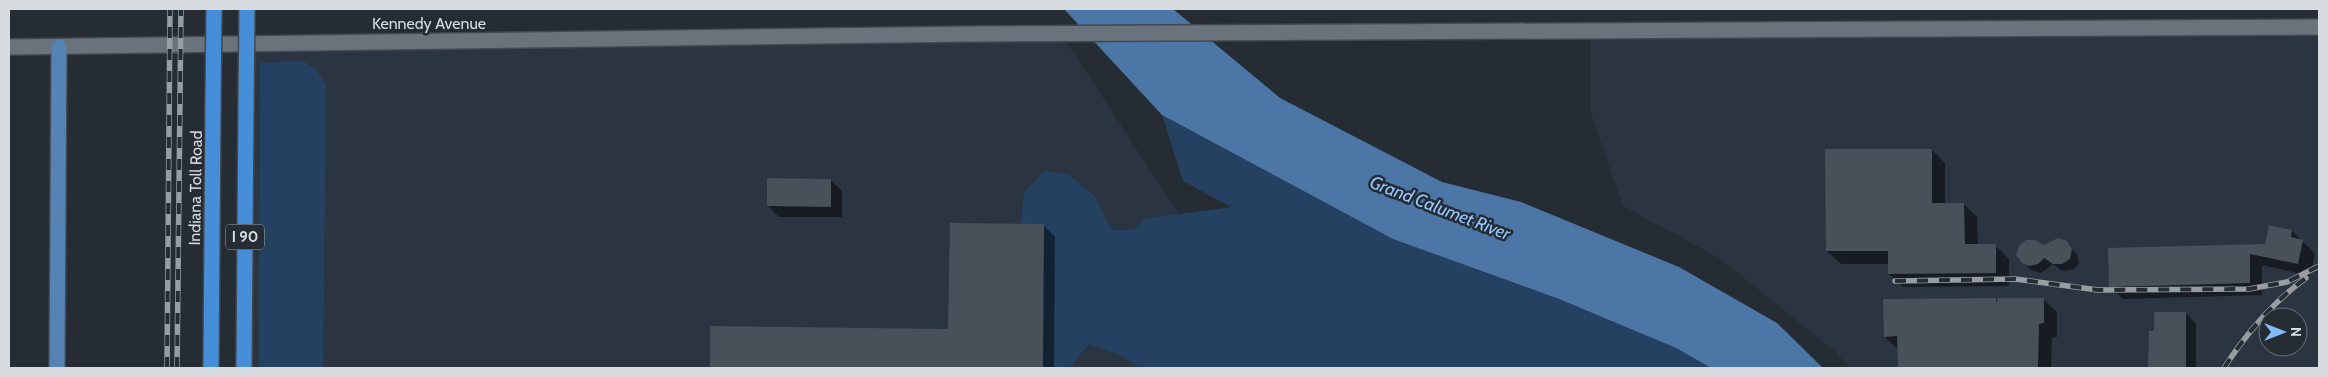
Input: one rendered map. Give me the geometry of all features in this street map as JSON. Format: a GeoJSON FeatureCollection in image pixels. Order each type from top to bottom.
{"type":"FeatureCollection","features":[{"type":"Feature","properties":{"kind":"highway","name":"Indiana Toll Road"},"geometry":{"type":"LineString","coordinates":[[211,368],[214,9]]}},
{"type":"Feature","properties":{"kind":"highway","name":"I 90"},"geometry":{"type":"LineString","coordinates":[[244,368],[247,9]]}},
{"type":"Feature","properties":{"kind":"main road","name":"Kennedy Avenue"},"geometry":{"type":"LineString","coordinates":[[9,47],[336,41],[972,34],[2319,27]]}},
{"type":"Feature","properties":{"kind":"main road"},"geometry":{"type":"LineString","coordinates":[[57,368],[59,47]]}},
{"type":"Feature","properties":{"kind":"shaded area"},"geometry":{"type":"Polygon","coordinates":[[[2319,26],[2319,368],[1849,368],[1838,354],[1721,259],[1623,206],[1591,113],[1591,29],[2319,26]]]}},
{"type":"Feature","properties":{"kind":"shaded area"},"geometry":{"type":"Polygon","coordinates":[[[1062,35],[1256,332],[1256,368],[244,368],[252,55],[336,41],[1062,35]]]}},
{"type":"Feature","properties":{"kind":"shaded area"},"geometry":{"type":"Polygon","coordinates":[[[303,61],[316,69],[326,85],[323,368],[259,368],[260,63],[303,61]]]}},
{"type":"Feature","properties":{"kind":"shaded area"},"geometry":{"type":"Polygon","coordinates":[[[1162,115],[1393,239],[1559,299],[1676,348],[1711,368],[1140,368],[1124,357],[1089,344],[1069,368],[1043,368],[1044,225],[1021,224],[1024,193],[1044,171],[1069,175],[1095,197],[1112,230],[1133,230],[1144,219],[1231,207],[1183,181],[1162,115]]]}},
{"type":"Feature","properties":{"kind":"water","name":"Grand Calumet River"},"geometry":{"type":"Polygon","coordinates":[[[1064,9],[1173,9],[1280,98],[1442,182],[1521,202],[1679,267],[1777,323],[1823,368],[1711,368],[1676,348],[1559,299],[1393,239],[1162,115],[1064,9]]]}},
{"type":"Feature","properties":{"kind":"building"},"geometry":{"type":"Polygon","coordinates":[[[1825,149],[1932,149],[1932,203],[1964,203],[1965,244],[1996,244],[1996,273],[1888,274],[1888,251],[1826,251],[1825,149]]]}},
{"type":"Feature","properties":{"kind":"building"},"geometry":{"type":"Polygon","coordinates":[[[767,178],[831,179],[831,207],[767,206],[767,178]]]}},
{"type":"Feature","properties":{"kind":"building"},"geometry":{"type":"Polygon","coordinates":[[[950,223],[1044,224],[1043,368],[710,368],[710,326],[948,329],[950,223]]]}},
{"type":"Feature","properties":{"kind":"building"},"geometry":{"type":"Polygon","coordinates":[[[2269,225],[2292,230],[2291,237],[2303,240],[2298,264],[2250,254],[2250,283],[2109,287],[2108,248],[2265,244],[2269,225]]]}},
{"type":"Feature","properties":{"kind":"building"},"geometry":{"type":"Polygon","coordinates":[[[2058,238],[2067,241],[2072,249],[2070,259],[2062,264],[2053,264],[2044,258],[2038,264],[2029,266],[2022,263],[2016,255],[2019,246],[2026,240],[2035,240],[2044,245],[2058,238]]]}},
{"type":"Feature","properties":{"kind":"building"},"geometry":{"type":"Polygon","coordinates":[[[1996,298],[1996,303],[1998,298],[2044,298],[2044,323],[2039,324],[2038,368],[1898,368],[1897,336],[1884,337],[1883,299],[1996,298]]]}},
{"type":"Feature","properties":{"kind":"building"},"geometry":{"type":"Polygon","coordinates":[[[2154,312],[2186,312],[2186,368],[2148,368],[2149,331],[2154,331],[2154,312]]]}},
{"type":"Feature","properties":{"kind":"railway"},"geometry":{"type":"LineString","coordinates":[[167,368],[170,9]]}},
{"type":"Feature","properties":{"kind":"railway"},"geometry":{"type":"LineString","coordinates":[[177,368],[181,9]]}},
{"type":"Feature","properties":{"kind":"railway"},"geometry":{"type":"LineString","coordinates":[[1895,281],[2015,279],[2098,290],[2249,289],[2287,282],[2319,266]]}},
{"type":"Feature","properties":{"kind":"railway"},"geometry":{"type":"LineString","coordinates":[[2224,368],[2241,343],[2271,308],[2306,278]]}}]}
